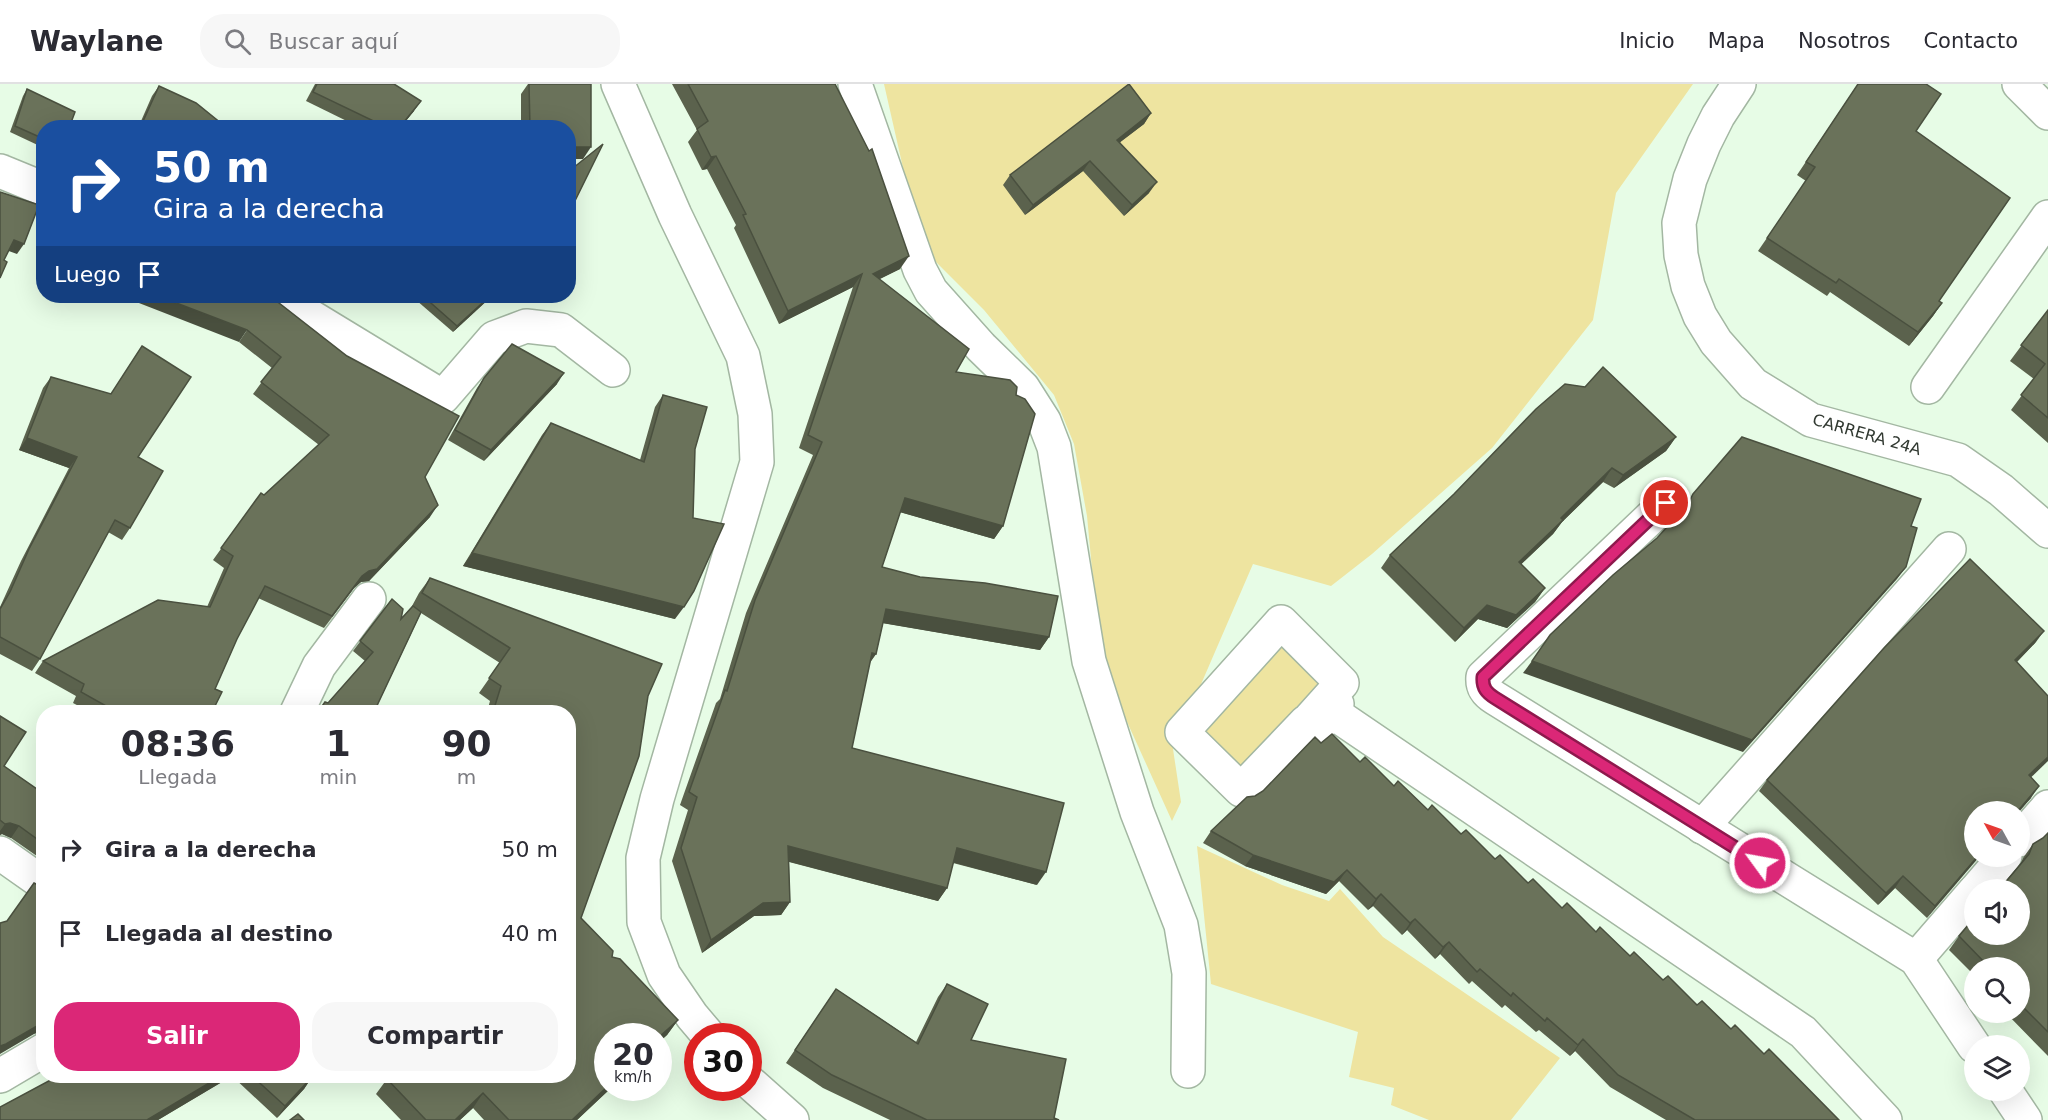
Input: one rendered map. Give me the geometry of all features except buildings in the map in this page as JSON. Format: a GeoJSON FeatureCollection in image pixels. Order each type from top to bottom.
{"type":"FeatureCollection","features":[{"type":"Feature","properties":{"kind":"street"},"geometry":{"type":"LineString","coordinates":[[618,84],[675,215],[743,356],[755,414],[757,462],[657,799],[643,858],[644,922],[664,975],[698,1023]]}},
{"type":"Feature","properties":{"kind":"street"},"geometry":{"type":"LineString","coordinates":[[855,84],[920,270],[931,291],[981,347],[1023,388],[1044,421],[1054,447],[1089,661],[1137,812],[1181,925],[1189,974],[1188,1071]]}},
{"type":"Feature","properties":{"kind":"street","name":"CARRERA 24A"},"geometry":{"type":"LineString","coordinates":[[1739,84],[1718,116],[1704,144],[1690,179],[1679,223],[1681,255],[1688,286],[1700,316],[1716,342],[1753,384],[1811,420],[1959,460],[2001,490],[2048,531]]}},
{"type":"Feature","properties":{"kind":"street"},"geometry":{"type":"LineString","coordinates":[[2019,84],[2048,113]]}},
{"type":"Feature","properties":{"kind":"street"},"geometry":{"type":"LineString","coordinates":[[0,171],[36,186]]}},
{"type":"Feature","properties":{"kind":"street"},"geometry":{"type":"LineString","coordinates":[[1928,387],[2048,217]]}},
{"type":"Feature","properties":{"kind":"street"},"geometry":{"type":"LineString","coordinates":[[289,303],[443,397],[494,338],[526,326],[561,330],[613,370]]}},
{"type":"Feature","properties":{"kind":"street"},"geometry":{"type":"LineString","coordinates":[[1666,503],[1483,677],[1482,685],[1495,698],[1916,959],[1967,1035]]}},
{"type":"Feature","properties":{"kind":"street"},"geometry":{"type":"LineString","coordinates":[[1702,827],[1949,549]]}},
{"type":"Feature","properties":{"kind":"street"},"geometry":{"type":"LineString","coordinates":[[300,705],[319,666],[369,598]]}},
{"type":"Feature","properties":{"kind":"street"},"geometry":{"type":"LineString","coordinates":[[1281,622],[1342,682],[1325,712],[1315,730],[1306,723],[1241,790],[1182,732],[1281,622]]}},
{"type":"Feature","properties":{"kind":"street"},"geometry":{"type":"LineString","coordinates":[[1325,712],[1803,1032],[1885,1120]]}},
{"type":"Feature","properties":{"kind":"street"},"geometry":{"type":"LineString","coordinates":[[2030,827],[2048,807]]}},
{"type":"Feature","properties":{"kind":"street"},"geometry":{"type":"LineString","coordinates":[[0,853],[36,878]]}},
{"type":"Feature","properties":{"kind":"street"},"geometry":{"type":"LineString","coordinates":[[1985,879],[1996,867]]}},
{"type":"Feature","properties":{"kind":"street"},"geometry":{"type":"LineString","coordinates":[[1916,959],[1964,904]]}},
{"type":"Feature","properties":{"kind":"street"},"geometry":{"type":"LineString","coordinates":[[0,1076],[36,1055]]}},
{"type":"Feature","properties":{"kind":"street"},"geometry":{"type":"LineString","coordinates":[[762,1093],[792,1120]]}},
{"type":"Feature","properties":{"kind":"street"},"geometry":{"type":"LineString","coordinates":[[2012,1101],[2025,1120]]}},
{"type":"Feature","properties":{"kind":"shaded area"},"geometry":{"type":"Polygon","coordinates":[[[884,84],[1693,84],[1616,193],[1593,320],[1492,448],[1372,554],[1331,586],[1253,564],[1173,749],[1181,802],[1172,821],[1109,682],[1092,569],[1087,516],[1074,444],[1054,395],[984,310],[921,247],[884,84]]]}},
{"type":"Feature","properties":{"kind":"shaded area"},"geometry":{"type":"Polygon","coordinates":[[[1280,630],[1337,685],[1243,784],[1185,730],[1280,630]]]}},
{"type":"Feature","properties":{"kind":"shaded area"},"geometry":{"type":"Polygon","coordinates":[[[1197,846],[1282,885],[1329,901],[1340,889],[1383,937],[1560,1058],[1511,1120],[1429,1120],[1391,1105],[1394,1088],[1349,1077],[1358,1032],[1211,984],[1197,846]]]}},
{"type":"Feature","properties":{"kind":"route"},"geometry":{"type":"LineString","coordinates":[[1666,503],[1483,677],[1482,685],[1495,698],[1760,863]]}}]}
